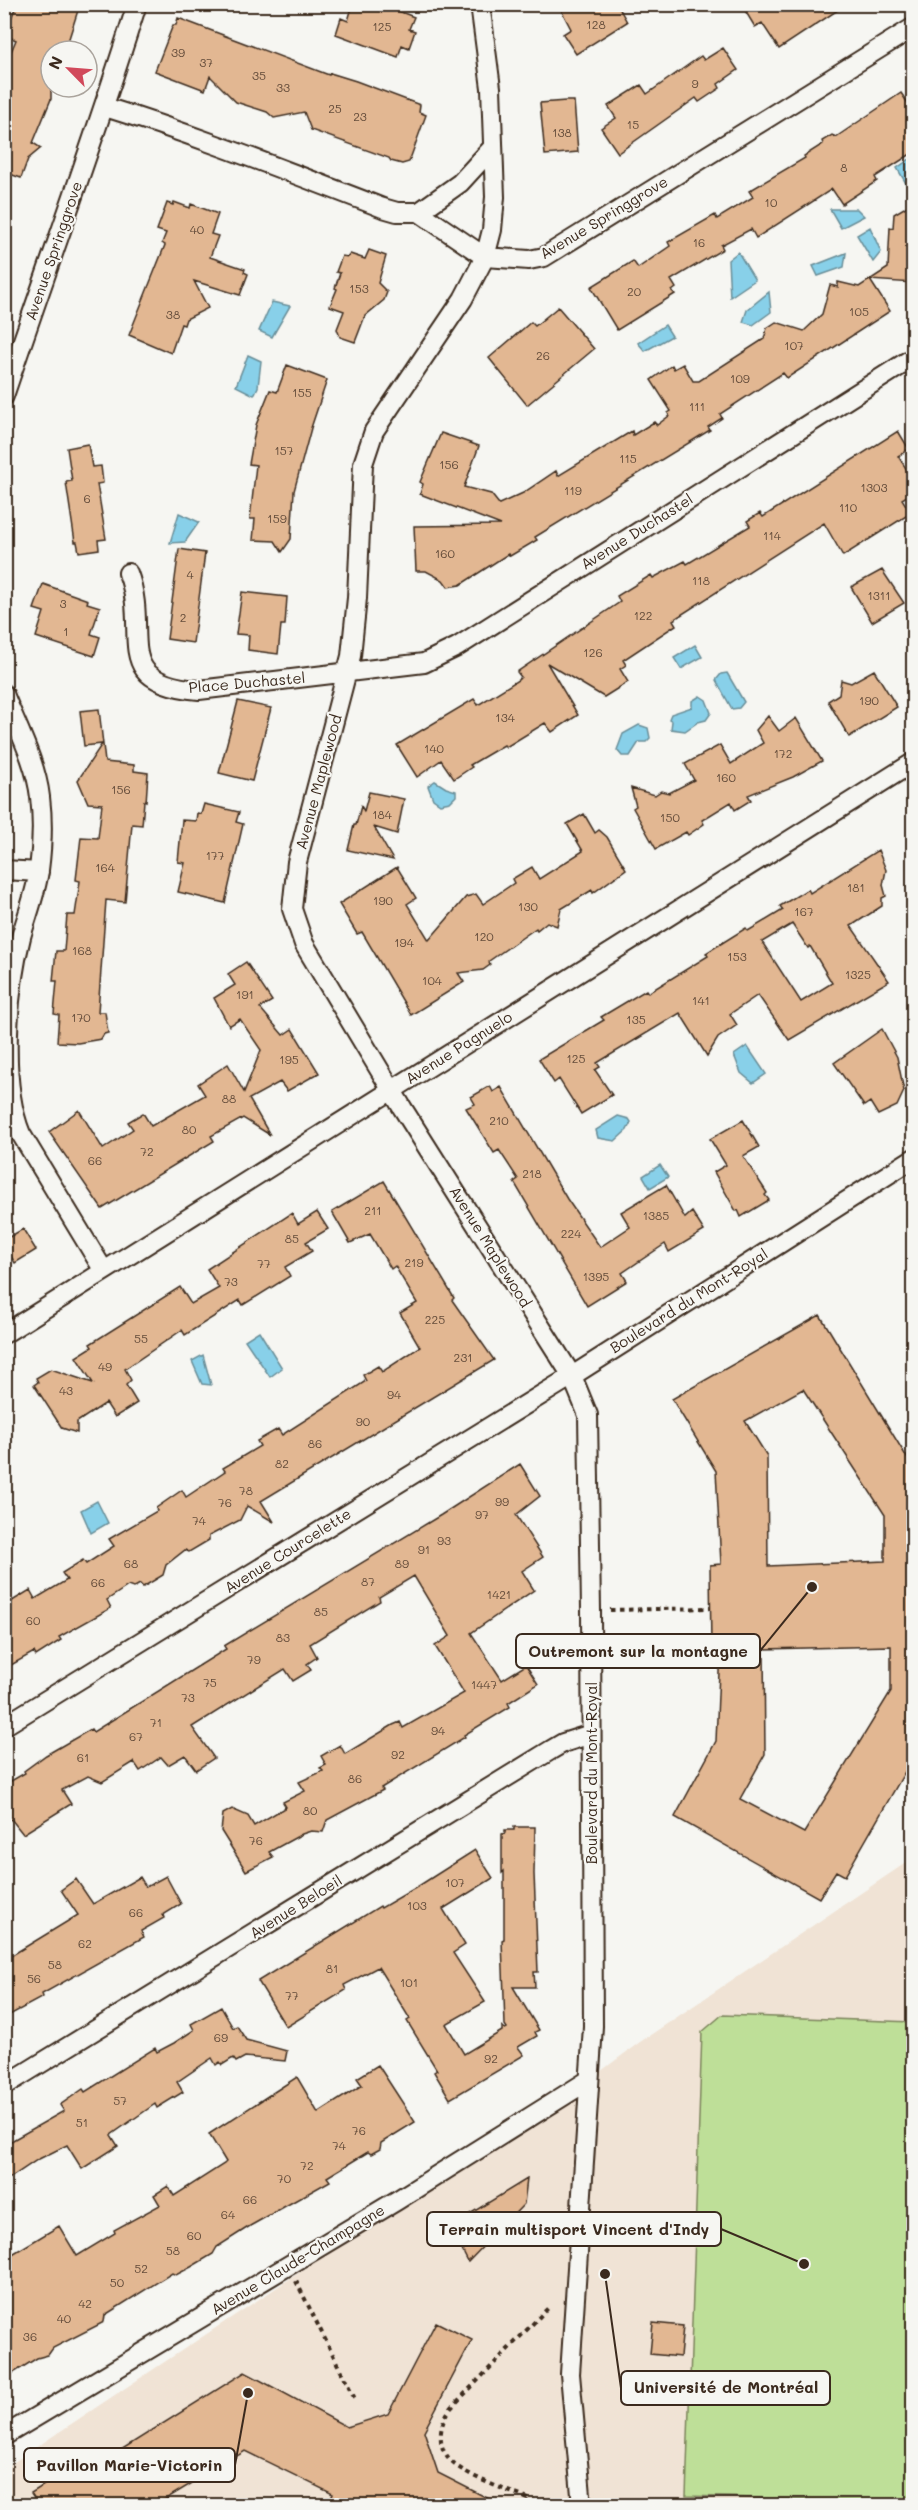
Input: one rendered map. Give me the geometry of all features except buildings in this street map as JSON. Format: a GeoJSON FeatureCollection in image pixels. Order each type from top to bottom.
{"type":"FeatureCollection","features":[{"type":"Feature","properties":{"kind":"street","name":"Avenue Springgrove"},"geometry":{"type":"LineString","coordinates":[[4,396],[64,217],[105,107],[137,4]]}},
{"type":"Feature","properties":{"kind":"street","name":"Avenue Maplewood"},"geometry":{"type":"LineString","coordinates":[[480,4],[491,88],[495,197],[492,230],[485,257],[463,299],[374,431],[363,464],[357,598],[348,671],[297,862],[292,909],[304,944],[392,1091],[572,1376]]}},
{"type":"Feature","properties":{"kind":"street","name":"Avenue Springgrove"},"geometry":{"type":"LineString","coordinates":[[485,257],[529,260],[544,257],[914,27]]}},
{"type":"Feature","properties":{"kind":"street"},"geometry":{"type":"LineString","coordinates":[[105,107],[146,119],[397,213],[419,212],[460,183],[493,147]]}},
{"type":"Feature","properties":{"kind":"street"},"geometry":{"type":"LineString","coordinates":[[419,212],[485,257]]}},
{"type":"Feature","properties":{"kind":"street","name":"Avenue Duchastel"},"geometry":{"type":"LineString","coordinates":[[348,671],[409,667],[439,657],[914,357]]}},
{"type":"Feature","properties":{"kind":"street","name":"Place Duchastel"},"geometry":{"type":"LineString","coordinates":[[128,573],[135,592],[140,665],[148,675],[173,688],[200,690],[288,681],[348,671]]}},
{"type":"Feature","properties":{"kind":"street"},"geometry":{"type":"LineString","coordinates":[[4,694],[34,769],[40,796],[41,826],[39,872],[10,981],[7,1020],[8,1096],[13,1119],[21,1134],[104,1271]]}},
{"type":"Feature","properties":{"kind":"street","name":"Avenue Pagnuelo"},"geometry":{"type":"LineString","coordinates":[[4,1334],[914,762]]}},
{"type":"Feature","properties":{"kind":"street"},"geometry":{"type":"LineString","coordinates":[[4,870],[39,872]]}},
{"type":"Feature","properties":{"kind":"street","name":"Boulevard du Mont-Royal"},"geometry":{"type":"LineString","coordinates":[[582,2505],[570,2374],[593,2026],[591,1610],[588,1415],[572,1376],[914,1158]]}},
{"type":"Feature","properties":{"kind":"street","name":"Avenue Courcelette"},"geometry":{"type":"LineString","coordinates":[[4,1726],[572,1376]]}},
{"type":"Feature","properties":{"kind":"street","name":"Avenue Beloeil"},"geometry":{"type":"LineString","coordinates":[[4,2086],[551,1750],[563,1743],[591,1734]]}},
{"type":"Feature","properties":{"kind":"street","name":"Avenue Claude-Champagne"},"geometry":{"type":"LineString","coordinates":[[4,2436],[387,2206],[589,2080]]}},
{"type":"Feature","properties":{"kind":"lane"},"geometry":{"type":"LineString","coordinates":[[4,2497],[8,2505]]}},
{"type":"Feature","properties":{"kind":"path"},"geometry":{"type":"LineString","coordinates":[[591,1610],[710,1608]]}},
{"type":"Feature","properties":{"kind":"path"},"geometry":{"type":"LineString","coordinates":[[296,2280],[356,2401]]}},
{"type":"Feature","properties":{"kind":"path"},"geometry":{"type":"LineString","coordinates":[[545,2505],[490,2483],[454,2464],[442,2445],[441,2428],[444,2417],[452,2407],[550,2306]]}},
{"type":"Feature","properties":{"kind":"shaded area"},"geometry":{"type":"Polygon","coordinates":[[[913,1858],[913,2505],[5,2506],[5,2468],[589,2080],[640,2042],[913,1858]]]}},
{"type":"Feature","properties":{"kind":"green space"},"geometry":{"type":"Polygon","coordinates":[[[722,2015],[913,2022],[913,2503],[686,2496],[702,2032],[722,2015]]]}},
{"type":"Feature","properties":{"kind":"water"},"geometry":{"type":"Polygon","coordinates":[[[913,157],[913,182],[907,185],[897,168],[913,157]]]}},
{"type":"Feature","properties":{"kind":"water"},"geometry":{"type":"Polygon","coordinates":[[[830,209],[857,209],[864,216],[841,228],[830,209]]]}},
{"type":"Feature","properties":{"kind":"water"},"geometry":{"type":"Polygon","coordinates":[[[870,227],[881,252],[873,262],[857,235],[870,227]]]}},
{"type":"Feature","properties":{"kind":"water"},"geometry":{"type":"Polygon","coordinates":[[[738,252],[755,280],[730,297],[728,260],[738,252]]]}},
{"type":"Feature","properties":{"kind":"water"},"geometry":{"type":"Polygon","coordinates":[[[846,253],[844,267],[818,276],[813,266],[846,253]]]}},
{"type":"Feature","properties":{"kind":"water"},"geometry":{"type":"Polygon","coordinates":[[[769,292],[771,312],[753,325],[743,322],[747,310],[769,292]]]}},
{"type":"Feature","properties":{"kind":"water"},"geometry":{"type":"Polygon","coordinates":[[[272,302],[290,306],[272,337],[259,331],[272,302]]]}},
{"type":"Feature","properties":{"kind":"water"},"geometry":{"type":"Polygon","coordinates":[[[665,325],[672,336],[645,351],[638,343],[665,325]]]}},
{"type":"Feature","properties":{"kind":"water"},"geometry":{"type":"Polygon","coordinates":[[[248,355],[261,361],[258,387],[254,395],[236,386],[248,355]]]}},
{"type":"Feature","properties":{"kind":"water"},"geometry":{"type":"Polygon","coordinates":[[[179,513],[199,522],[185,542],[170,543],[179,513]]]}},
{"type":"Feature","properties":{"kind":"water"},"geometry":{"type":"Polygon","coordinates":[[[695,645],[702,657],[681,669],[674,658],[695,645]]]}},
{"type":"Feature","properties":{"kind":"water"},"geometry":{"type":"Polygon","coordinates":[[[727,673],[744,702],[739,708],[732,709],[716,680],[721,674],[727,673]]]}},
{"type":"Feature","properties":{"kind":"water"},"geometry":{"type":"Polygon","coordinates":[[[700,696],[706,700],[711,713],[706,720],[698,722],[685,731],[671,729],[672,721],[669,719],[671,714],[692,707],[692,701],[700,696]]]}},
{"type":"Feature","properties":{"kind":"water"},"geometry":{"type":"Polygon","coordinates":[[[639,725],[648,728],[650,738],[646,742],[639,742],[630,756],[622,756],[617,750],[623,734],[639,725]]]}},
{"type":"Feature","properties":{"kind":"water"},"geometry":{"type":"Polygon","coordinates":[[[435,781],[456,791],[456,796],[450,802],[440,804],[433,799],[428,786],[435,781]]]}},
{"type":"Feature","properties":{"kind":"water"},"geometry":{"type":"Polygon","coordinates":[[[747,1046],[766,1074],[753,1083],[741,1073],[734,1055],[747,1046]]]}},
{"type":"Feature","properties":{"kind":"water"},"geometry":{"type":"Polygon","coordinates":[[[618,1116],[629,1119],[631,1122],[627,1130],[615,1141],[598,1138],[596,1130],[618,1116]]]}},
{"type":"Feature","properties":{"kind":"water"},"geometry":{"type":"Polygon","coordinates":[[[660,1165],[668,1177],[650,1188],[643,1176],[660,1165]]]}},
{"type":"Feature","properties":{"kind":"water"},"geometry":{"type":"Polygon","coordinates":[[[259,1331],[282,1368],[270,1377],[245,1340],[259,1331]]]}},
{"type":"Feature","properties":{"kind":"water"},"geometry":{"type":"Polygon","coordinates":[[[203,1355],[211,1385],[202,1384],[192,1361],[203,1355]]]}},
{"type":"Feature","properties":{"kind":"water"},"geometry":{"type":"Polygon","coordinates":[[[97,1501],[108,1523],[91,1533],[81,1510],[97,1501]]]}},
{"type":"Feature","properties":{"kind":"place","name":"Outremont sur la montagne"},"geometry":{"type":"Point","coordinates":[812,1587]}},
{"type":"Feature","properties":{"kind":"place","name":"Terrain multisport Vincent d'Indy"},"geometry":{"type":"Point","coordinates":[804,2264]}},
{"type":"Feature","properties":{"kind":"place","name":"Université de Montréal"},"geometry":{"type":"Point","coordinates":[605,2274]}},
{"type":"Feature","properties":{"kind":"place","name":"Pavillon Marie-Victorin"},"geometry":{"type":"Point","coordinates":[248,2393]}}]}
